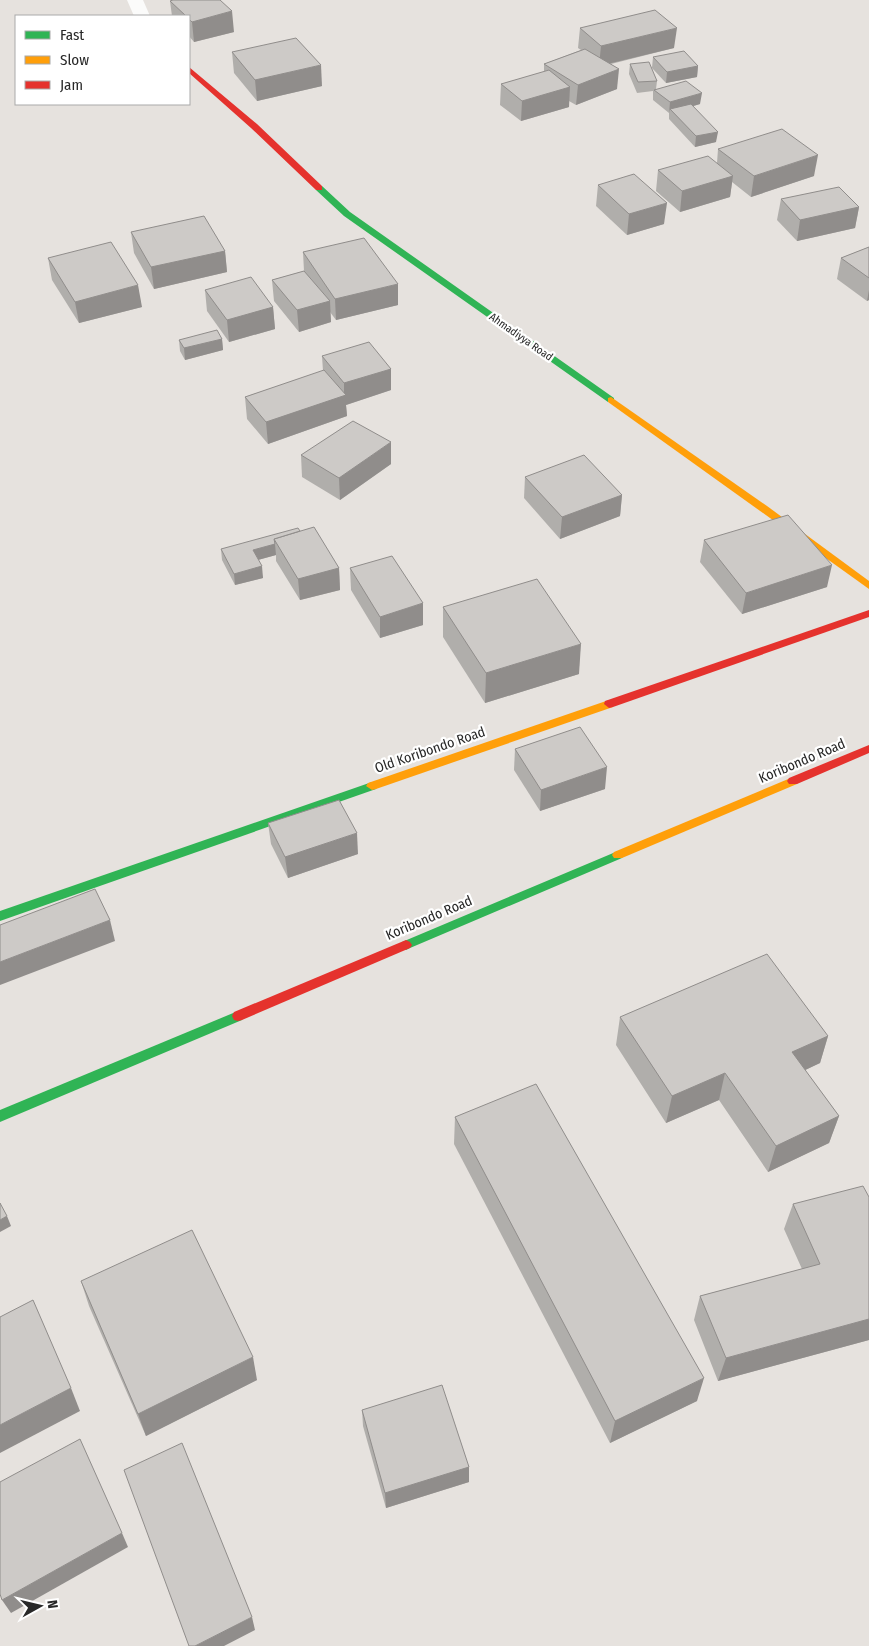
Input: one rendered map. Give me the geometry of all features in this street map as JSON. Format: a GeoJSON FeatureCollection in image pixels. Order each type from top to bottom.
{"type":"FeatureCollection","features":[{"type":"Feature","properties":{"kind":"main road","name":"Ahmadiyya Road"},"geometry":{"type":"LineString","coordinates":[[190,70],[254,126],[347,214],[764,508],[869,586]]}},
{"type":"Feature","properties":{"kind":"main road","name":"Old Koribondo Road"},"geometry":{"type":"LineString","coordinates":[[0,916],[869,613]]}},
{"type":"Feature","properties":{"kind":"main road","name":"Koribondo Road"},"geometry":{"type":"LineString","coordinates":[[0,1116],[869,749]]}},
{"type":"Feature","properties":{"kind":"street"},"geometry":{"type":"LineString","coordinates":[[135,0],[142,15]]}},
{"type":"Feature","properties":{"kind":"building"},"geometry":{"type":"Polygon","coordinates":[[[220,0],[232,11],[192,22],[190,15],[185,15],[170,1],[220,0]]]}},
{"type":"Feature","properties":{"kind":"building"},"geometry":{"type":"Polygon","coordinates":[[[655,10],[677,28],[601,46],[580,28],[655,10]]]}},
{"type":"Feature","properties":{"kind":"building"},"geometry":{"type":"Polygon","coordinates":[[[296,38],[321,65],[255,80],[232,52],[296,38]]]}},
{"type":"Feature","properties":{"kind":"building"},"geometry":{"type":"Polygon","coordinates":[[[585,49],[619,69],[578,85],[544,64],[585,49]]]}},
{"type":"Feature","properties":{"kind":"building"},"geometry":{"type":"Polygon","coordinates":[[[684,51],[698,66],[667,72],[653,57],[684,51]]]}},
{"type":"Feature","properties":{"kind":"building"},"geometry":{"type":"Polygon","coordinates":[[[649,62],[657,81],[638,82],[630,64],[649,62]]]}},
{"type":"Feature","properties":{"kind":"building"},"geometry":{"type":"Polygon","coordinates":[[[549,70],[570,87],[522,101],[501,84],[549,70]]]}},
{"type":"Feature","properties":{"kind":"building"},"geometry":{"type":"Polygon","coordinates":[[[686,81],[702,93],[670,102],[654,90],[686,81]]]}},
{"type":"Feature","properties":{"kind":"building"},"geometry":{"type":"Polygon","coordinates":[[[691,104],[718,132],[696,136],[670,109],[691,104]]]}},
{"type":"Feature","properties":{"kind":"building"},"geometry":{"type":"Polygon","coordinates":[[[782,129],[818,155],[754,176],[718,149],[782,129]]]}},
{"type":"Feature","properties":{"kind":"building"},"geometry":{"type":"Polygon","coordinates":[[[708,156],[733,176],[682,191],[658,170],[708,156]]]}},
{"type":"Feature","properties":{"kind":"building"},"geometry":{"type":"Polygon","coordinates":[[[634,174],[667,203],[629,214],[598,185],[634,174]]]}},
{"type":"Feature","properties":{"kind":"building"},"geometry":{"type":"Polygon","coordinates":[[[839,187],[859,207],[800,220],[781,199],[839,187]]]}},
{"type":"Feature","properties":{"kind":"building"},"geometry":{"type":"Polygon","coordinates":[[[204,216],[225,251],[151,267],[131,232],[204,216]]]}},
{"type":"Feature","properties":{"kind":"building"},"geometry":{"type":"Polygon","coordinates":[[[364,238],[398,284],[335,299],[303,252],[364,238]]]}},
{"type":"Feature","properties":{"kind":"building"},"geometry":{"type":"Polygon","coordinates":[[[111,242],[138,285],[75,302],[48,258],[111,242]]]}},
{"type":"Feature","properties":{"kind":"building"},"geometry":{"type":"Polygon","coordinates":[[[869,247],[869,278],[841,258],[869,247]]]}},
{"type":"Feature","properties":{"kind":"building"},"geometry":{"type":"Polygon","coordinates":[[[304,271],[330,301],[297,310],[272,280],[304,271]]]}},
{"type":"Feature","properties":{"kind":"building"},"geometry":{"type":"Polygon","coordinates":[[[251,277],[273,307],[227,320],[205,290],[251,277]]]}},
{"type":"Feature","properties":{"kind":"building"},"geometry":{"type":"Polygon","coordinates":[[[217,330],[222,339],[184,348],[179,340],[217,330]]]}},
{"type":"Feature","properties":{"kind":"building"},"geometry":{"type":"Polygon","coordinates":[[[369,342],[391,369],[344,383],[322,356],[369,342]]]}},
{"type":"Feature","properties":{"kind":"building"},"geometry":{"type":"Polygon","coordinates":[[[324,370],[346,395],[266,422],[245,397],[324,370]]]}},
{"type":"Feature","properties":{"kind":"building"},"geometry":{"type":"Polygon","coordinates":[[[353,421],[391,442],[339,478],[301,455],[353,421]]]}},
{"type":"Feature","properties":{"kind":"building"},"geometry":{"type":"Polygon","coordinates":[[[584,455],[622,495],[562,517],[525,477],[584,455]]]}},
{"type":"Feature","properties":{"kind":"building"},"geometry":{"type":"Polygon","coordinates":[[[788,515],[832,565],[746,593],[704,540],[788,515]]]}},
{"type":"Feature","properties":{"kind":"building"},"geometry":{"type":"Polygon","coordinates":[[[314,527],[339,568],[298,579],[274,539],[314,527]]]}},
{"type":"Feature","properties":{"kind":"building"},"geometry":{"type":"Polygon","coordinates":[[[298,528],[300,531],[274,539],[275,544],[253,550],[262,566],[234,574],[221,549],[298,528]]]}},
{"type":"Feature","properties":{"kind":"building"},"geometry":{"type":"Polygon","coordinates":[[[392,556],[423,603],[380,617],[350,568],[392,556]]]}},
{"type":"Feature","properties":{"kind":"building"},"geometry":{"type":"Polygon","coordinates":[[[537,579],[581,644],[486,673],[443,607],[537,579]]]}},
{"type":"Feature","properties":{"kind":"building"},"geometry":{"type":"Polygon","coordinates":[[[580,727],[607,767],[541,790],[515,749],[580,727]]]}},
{"type":"Feature","properties":{"kind":"building"},"geometry":{"type":"Polygon","coordinates":[[[339,800],[357,833],[285,857],[268,823],[339,800]]]}},
{"type":"Feature","properties":{"kind":"building"},"geometry":{"type":"Polygon","coordinates":[[[95,889],[110,920],[0,962],[0,925],[95,889]]]}},
{"type":"Feature","properties":{"kind":"building"},"geometry":{"type":"Polygon","coordinates":[[[767,954],[828,1036],[792,1052],[839,1116],[776,1146],[725,1073],[672,1096],[620,1017],[767,954]]]}},
{"type":"Feature","properties":{"kind":"building"},"geometry":{"type":"Polygon","coordinates":[[[536,1084],[704,1378],[615,1421],[455,1117],[536,1084]]]}},
{"type":"Feature","properties":{"kind":"building"},"geometry":{"type":"Polygon","coordinates":[[[863,1186],[869,1197],[869,1319],[726,1358],[700,1296],[820,1264],[793,1204],[863,1186]]]}},
{"type":"Feature","properties":{"kind":"building"},"geometry":{"type":"Polygon","coordinates":[[[0,1203],[7,1216],[0,1220],[0,1203]]]}},
{"type":"Feature","properties":{"kind":"building"},"geometry":{"type":"Polygon","coordinates":[[[192,1230],[253,1357],[138,1414],[81,1281],[192,1230]]]}},
{"type":"Feature","properties":{"kind":"building"},"geometry":{"type":"Polygon","coordinates":[[[33,1300],[71,1388],[0,1425],[0,1317],[33,1300]]]}},
{"type":"Feature","properties":{"kind":"building"},"geometry":{"type":"Polygon","coordinates":[[[442,1385],[469,1467],[385,1493],[362,1410],[442,1385]]]}},
{"type":"Feature","properties":{"kind":"building"},"geometry":{"type":"Polygon","coordinates":[[[80,1439],[122,1533],[2,1600],[0,1594],[0,1482],[80,1439]]]}},
{"type":"Feature","properties":{"kind":"building"},"geometry":{"type":"Polygon","coordinates":[[[182,1443],[252,1617],[195,1646],[189,1646],[124,1470],[182,1443]]]}},
{"type":"Feature","properties":{"kind":"traffic: fast"},"geometry":{"type":"LineString","coordinates":[[319,188],[347,214],[611,400]]}},
{"type":"Feature","properties":{"kind":"traffic: fast"},"geometry":{"type":"LineString","coordinates":[[0,916],[372,786]]}},
{"type":"Feature","properties":{"kind":"traffic: fast"},"geometry":{"type":"LineString","coordinates":[[406,945],[618,855]]}},
{"type":"Feature","properties":{"kind":"traffic: fast"},"geometry":{"type":"LineString","coordinates":[[0,1116],[238,1016]]}},
{"type":"Feature","properties":{"kind":"traffic: slow"},"geometry":{"type":"LineString","coordinates":[[611,400],[764,508],[869,586]]}},
{"type":"Feature","properties":{"kind":"traffic: slow"},"geometry":{"type":"LineString","coordinates":[[372,786],[609,704]]}},
{"type":"Feature","properties":{"kind":"traffic: slow"},"geometry":{"type":"LineString","coordinates":[[618,855],[793,781]]}},
{"type":"Feature","properties":{"kind":"traffic: jam"},"geometry":{"type":"LineString","coordinates":[[190,70],[254,126],[319,188]]}},
{"type":"Feature","properties":{"kind":"traffic: jam"},"geometry":{"type":"LineString","coordinates":[[609,704],[869,613]]}},
{"type":"Feature","properties":{"kind":"traffic: jam"},"geometry":{"type":"LineString","coordinates":[[793,781],[869,749]]}},
{"type":"Feature","properties":{"kind":"traffic: jam"},"geometry":{"type":"LineString","coordinates":[[238,1016],[406,945]]}}]}
